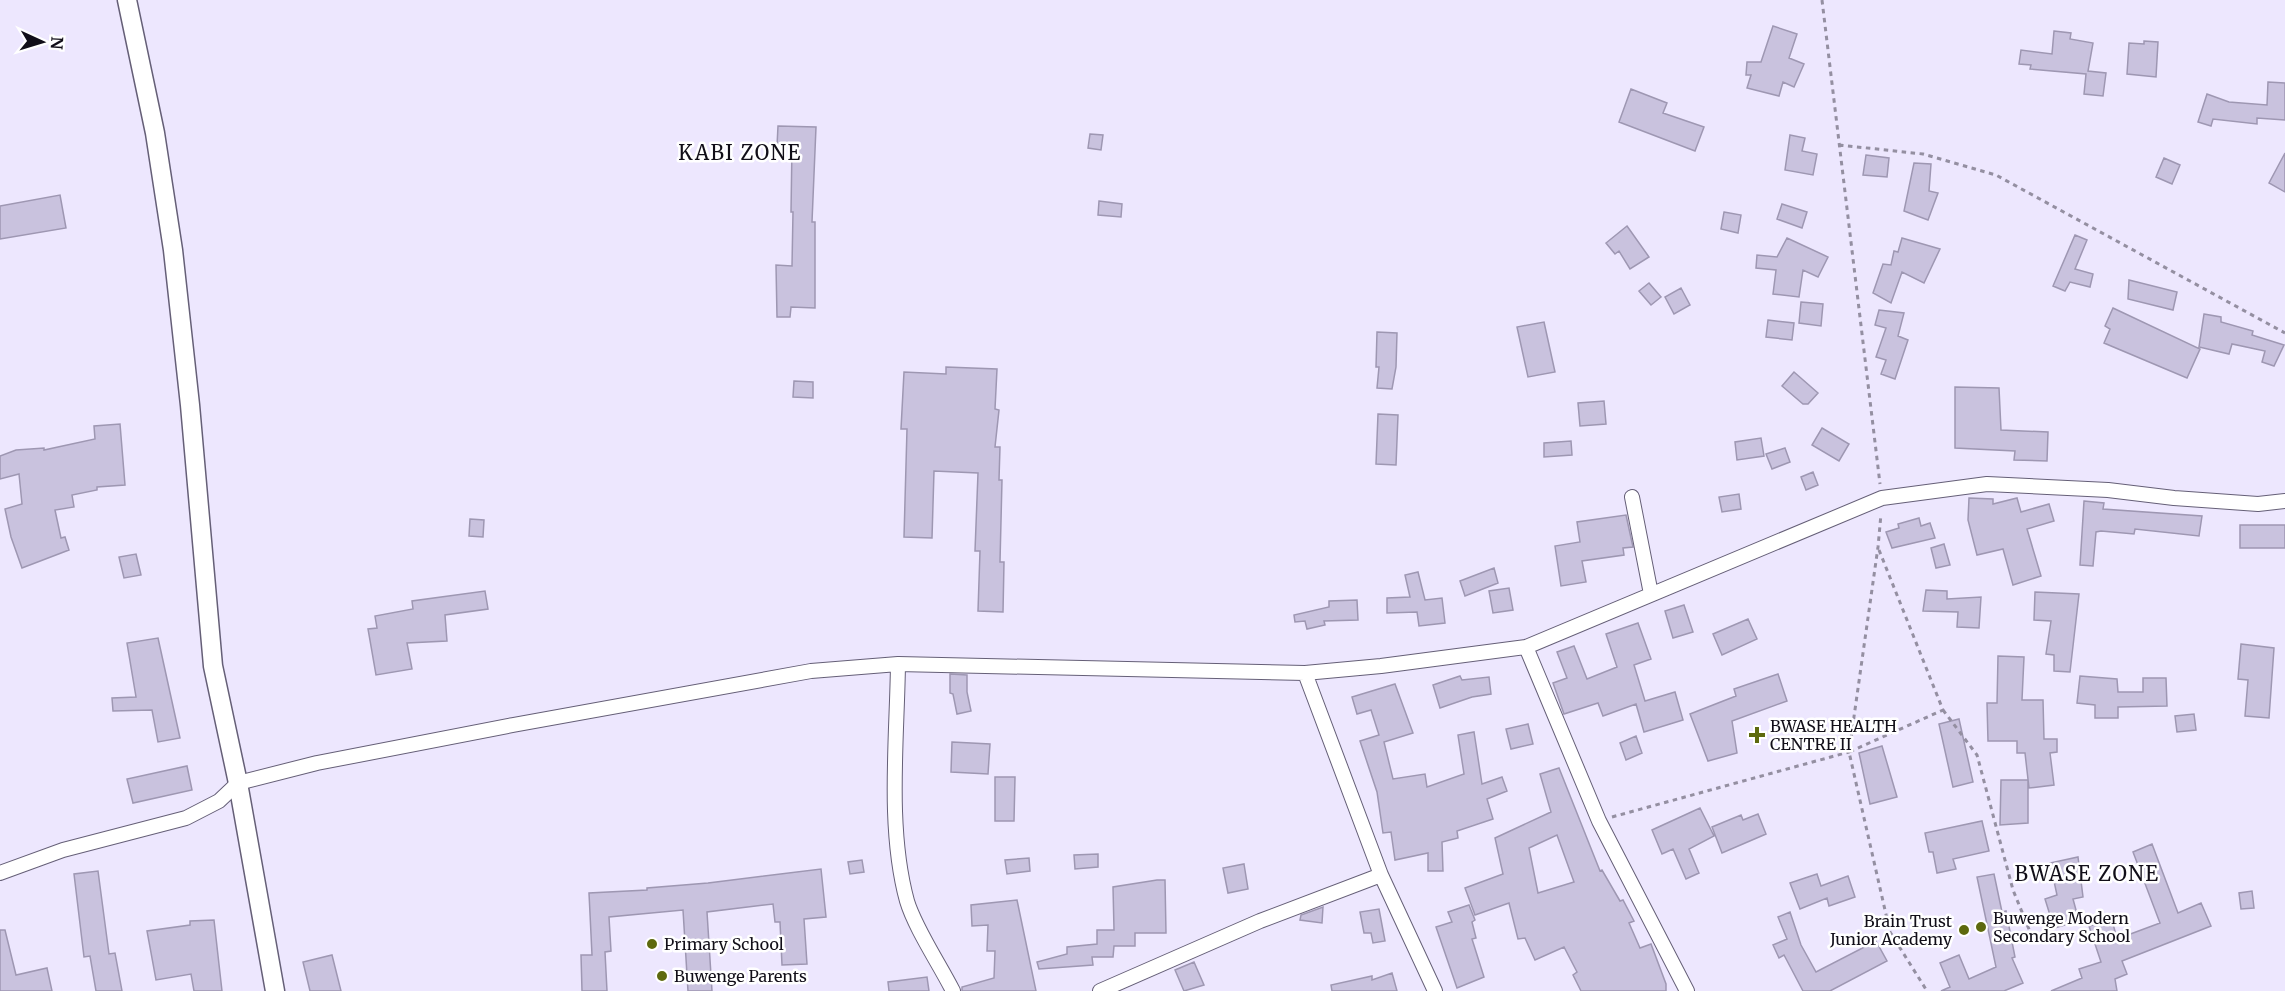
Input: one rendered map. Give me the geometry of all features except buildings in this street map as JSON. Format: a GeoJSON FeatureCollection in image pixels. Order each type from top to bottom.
{"type":"FeatureCollection","features":[{"type":"Feature","properties":{"kind":"main road"},"geometry":{"type":"LineString","coordinates":[[127,0],[155,133],[173,249],[190,405],[213,666],[238,783],[275,991]]}},
{"type":"Feature","properties":{"kind":"street"},"geometry":{"type":"LineString","coordinates":[[0,873],[63,850],[186,818],[219,801],[238,783],[317,763],[811,671],[898,664],[1305,673],[1526,647],[1882,498],[1987,484],[2108,490],[2258,504],[2285,501]]}},
{"type":"Feature","properties":{"kind":"street"},"geometry":{"type":"LineString","coordinates":[[1632,497],[1651,594]]}},
{"type":"Feature","properties":{"kind":"street"},"geometry":{"type":"LineString","coordinates":[[1526,647],[1599,821],[1687,991]]}},
{"type":"Feature","properties":{"kind":"street"},"geometry":{"type":"LineString","coordinates":[[898,664],[896,769],[899,865],[908,904],[953,991]]}},
{"type":"Feature","properties":{"kind":"street"},"geometry":{"type":"LineString","coordinates":[[1305,673],[1381,874],[1436,991]]}},
{"type":"Feature","properties":{"kind":"street"},"geometry":{"type":"LineString","coordinates":[[1100,991],[1260,921],[1381,874]]}},
{"type":"Feature","properties":{"kind":"path"},"geometry":{"type":"LineString","coordinates":[[1822,0],[1882,498],[1878,547],[1849,752],[1890,932],[1927,991]]}},
{"type":"Feature","properties":{"kind":"path"},"geometry":{"type":"LineString","coordinates":[[1839,145],[1923,154],[1996,175],[2285,333]]}},
{"type":"Feature","properties":{"kind":"path"},"geometry":{"type":"LineString","coordinates":[[1878,547],[1943,710],[1977,755],[2013,890],[2033,939]]}},
{"type":"Feature","properties":{"kind":"path"},"geometry":{"type":"LineString","coordinates":[[1599,821],[1849,752],[1943,710]]}},
{"type":"Feature","properties":{"kind":"place","name":"BWASE HEALTH CENTRE II"},"geometry":{"type":"Point","coordinates":[1757,735]}},
{"type":"Feature","properties":{"kind":"place","name":"Buwenge Modern Secondary School"},"geometry":{"type":"Point","coordinates":[1981,927]}},
{"type":"Feature","properties":{"kind":"place","name":"Brain Trust Junior Academy"},"geometry":{"type":"Point","coordinates":[1964,930]}},
{"type":"Feature","properties":{"kind":"place","name":"Primary School"},"geometry":{"type":"Point","coordinates":[652,944]}},
{"type":"Feature","properties":{"kind":"place","name":"Buwenge Parents"},"geometry":{"type":"Point","coordinates":[662,976]}},
{"type":"Feature","properties":{"kind":"district","name":"KABI ZONE"},"geometry":{"type":"Point","coordinates":[740,153]}},
{"type":"Feature","properties":{"kind":"district","name":"BWASE ZONE"},"geometry":{"type":"Point","coordinates":[2087,874]}}]}
